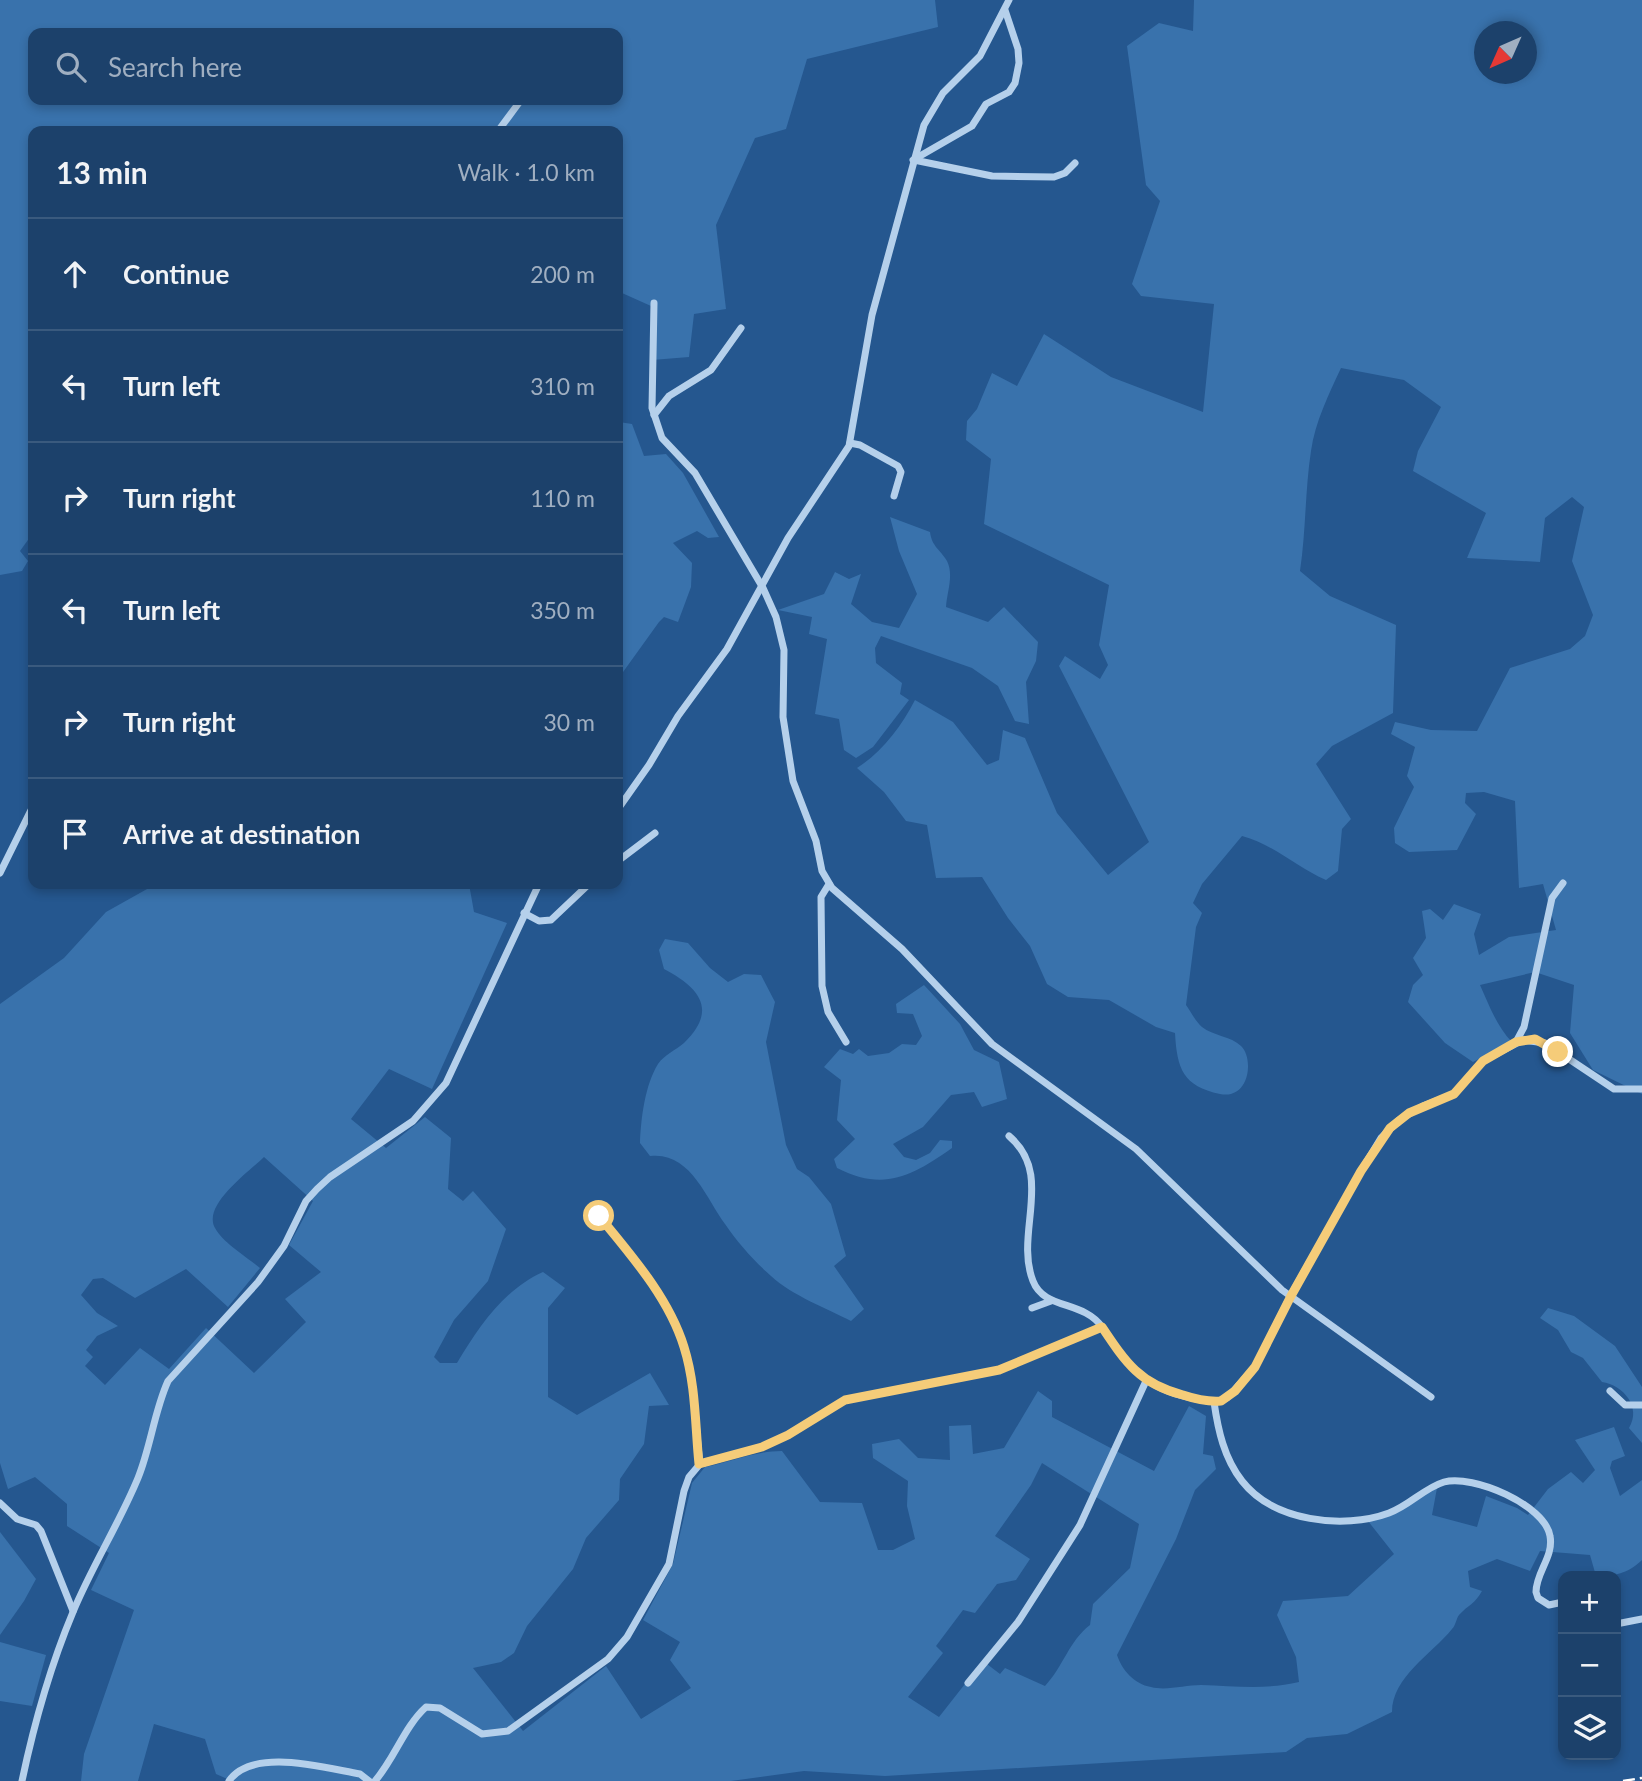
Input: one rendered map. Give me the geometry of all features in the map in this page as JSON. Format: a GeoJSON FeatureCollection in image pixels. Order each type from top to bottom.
{"type":"FeatureCollection","features":[{"type":"Feature","properties":{"kind":"street"},"geometry":{"type":"LineString","coordinates":[[623,802],[678,716],[727,649],[763,588],[788,538],[842,460],[850,443],[872,315],[913,160],[932,108],[980,56],[1009,0]]}},
{"type":"Feature","properties":{"kind":"street"},"geometry":{"type":"LineString","coordinates":[[913,160],[971,126],[986,104],[1009,92],[1015,83],[1018,49],[1005,10]]}},
{"type":"Feature","properties":{"kind":"street"},"geometry":{"type":"LineString","coordinates":[[502,126],[518,105]]}},
{"type":"Feature","properties":{"kind":"street"},"geometry":{"type":"LineString","coordinates":[[913,160],[992,176],[1054,177],[1066,173],[1075,163]]}},
{"type":"Feature","properties":{"kind":"street"},"geometry":{"type":"LineString","coordinates":[[654,303],[654,415],[662,438],[692,468],[763,588],[782,634],[783,717],[793,781],[829,884],[902,949],[981,1035],[1136,1149],[1291,1296],[1432,1397]]}},
{"type":"Feature","properties":{"kind":"street"},"geometry":{"type":"LineString","coordinates":[[654,415],[669,396],[710,370],[741,328]]}},
{"type":"Feature","properties":{"kind":"street"},"geometry":{"type":"LineString","coordinates":[[850,443],[860,445],[898,466],[901,472],[894,496]]}},
{"type":"Feature","properties":{"kind":"street"},"geometry":{"type":"LineString","coordinates":[[0,873],[28,816]]}},
{"type":"Feature","properties":{"kind":"street"},"geometry":{"type":"LineString","coordinates":[[623,857],[655,833]]}},
{"type":"Feature","properties":{"kind":"street"},"geometry":{"type":"LineString","coordinates":[[1516,1042],[1526,1020],[1552,898],[1563,883]]}},
{"type":"Feature","properties":{"kind":"street"},"geometry":{"type":"LineString","coordinates":[[829,884],[821,897],[823,994],[828,1012],[846,1042]]}},
{"type":"Feature","properties":{"kind":"street"},"geometry":{"type":"LineString","coordinates":[[22,1781],[31,1735],[73,1611],[139,1475],[159,1401],[168,1381],[258,1282],[284,1245],[306,1201],[317,1189],[330,1177],[413,1121],[438,1093],[459,1056],[536,889]]}},
{"type":"Feature","properties":{"kind":"street"},"geometry":{"type":"LineString","coordinates":[[523,913],[539,921],[551,920],[584,889]]}},
{"type":"Feature","properties":{"kind":"street"},"geometry":{"type":"LineString","coordinates":[[1009,1136],[1024,1152],[1031,1167],[1031,1274],[1037,1290],[1051,1301],[1081,1308],[1102,1327],[1126,1361],[1146,1381],[1174,1393],[1214,1402],[1227,1398],[1255,1367],[1291,1296],[1381,1138],[1409,1113],[1454,1094],[1483,1061],[1516,1042],[1535,1039],[1614,1089],[1642,1089]]}},
{"type":"Feature","properties":{"kind":"street"},"geometry":{"type":"LineString","coordinates":[[599,1216],[625,1247],[672,1316],[684,1347],[692,1384],[699,1464]]}},
{"type":"Feature","properties":{"kind":"street"},"geometry":{"type":"LineString","coordinates":[[1032,1308],[1051,1301]]}},
{"type":"Feature","properties":{"kind":"street"},"geometry":{"type":"LineString","coordinates":[[375,1781],[388,1766],[413,1719],[426,1707],[440,1708],[482,1734],[508,1731],[608,1659],[627,1637],[668,1564],[684,1491],[689,1477],[699,1464],[762,1447],[788,1435],[845,1400],[999,1370],[1102,1327]]}},
{"type":"Feature","properties":{"kind":"street"},"geometry":{"type":"LineString","coordinates":[[968,1683],[1018,1622],[1080,1525],[1146,1381]]}},
{"type":"Feature","properties":{"kind":"street"},"geometry":{"type":"LineString","coordinates":[[1610,1391],[1625,1405],[1642,1405]]}},
{"type":"Feature","properties":{"kind":"street"},"geometry":{"type":"LineString","coordinates":[[1214,1402],[1221,1443],[1243,1482],[1269,1503],[1288,1511],[1328,1522],[1367,1519],[1388,1513],[1436,1486],[1454,1480],[1498,1492],[1523,1504],[1545,1522],[1550,1533],[1549,1556],[1536,1592],[1538,1598],[1549,1605],[1558,1603]]}},
{"type":"Feature","properties":{"kind":"street"},"geometry":{"type":"LineString","coordinates":[[0,1503],[17,1519],[36,1525],[41,1531],[73,1611]]}},
{"type":"Feature","properties":{"kind":"street"},"geometry":{"type":"LineString","coordinates":[[1621,1623],[1642,1619]]}},
{"type":"Feature","properties":{"kind":"street"},"geometry":{"type":"LineString","coordinates":[[229,1781],[244,1767],[262,1762],[360,1774],[369,1781]]}},
{"type":"Feature","properties":{"kind":"shaded area"},"geometry":{"type":"Polygon","coordinates":[[[0,0],[935,0],[938,27],[807,59],[786,129],[755,138],[716,225],[726,309],[694,314],[689,357],[652,360],[651,306],[623,293],[623,126],[28,126],[28,540],[20,551],[28,561],[22,571],[0,575],[0,0]]]}},
{"type":"Feature","properties":{"kind":"shaded area"},"geometry":{"type":"Polygon","coordinates":[[[1194,0],[1642,0],[1642,1094],[1593,1070],[1570,1033],[1574,985],[1535,972],[1480,985],[1498,1023],[1512,1042],[1473,1062],[1445,1043],[1408,1002],[1413,985],[1423,975],[1413,958],[1426,938],[1422,911],[1430,909],[1443,920],[1454,904],[1481,914],[1474,934],[1479,955],[1509,937],[1556,930],[1543,884],[1519,888],[1515,801],[1484,792],[1466,793],[1465,803],[1476,814],[1457,850],[1409,852],[1395,843],[1394,828],[1414,787],[1407,776],[1415,747],[1391,734],[1395,722],[1431,730],[1477,731],[1510,668],[1570,649],[1585,636],[1593,615],[1572,561],[1584,507],[1572,497],[1545,518],[1540,562],[1467,558],[1486,513],[1413,471],[1418,451],[1441,407],[1404,380],[1341,368],[1319,419],[1311,451],[1300,571],[1330,596],[1396,625],[1393,713],[1332,746],[1316,764],[1351,819],[1342,829],[1338,871],[1326,880],[1265,845],[1242,836],[1202,884],[1193,903],[1202,913],[1196,927],[1186,1005],[1202,1027],[1237,1043],[1245,1052],[1247,1077],[1238,1091],[1220,1094],[1190,1081],[1180,1066],[1175,1033],[1156,1027],[1109,1000],[1068,997],[1047,984],[1030,946],[982,877],[936,878],[927,825],[906,821],[884,792],[857,768],[890,738],[915,700],[953,722],[987,765],[999,760],[1003,730],[1025,738],[1057,813],[1108,875],[1149,842],[1059,666],[1065,656],[1100,679],[1108,665],[1099,645],[1109,585],[984,524],[991,459],[966,440],[967,421],[977,409],[992,373],[1017,386],[1044,334],[1111,377],[1203,412],[1214,304],[1141,296],[1132,284],[1160,201],[1146,185],[1127,46],[1159,23],[1193,31],[1194,0]]]}},
{"type":"Feature","properties":{"kind":"shaded area"},"geometry":{"type":"Polygon","coordinates":[[[623,423],[632,424],[644,456],[666,454],[683,473],[719,537],[708,538],[697,531],[673,543],[692,563],[691,587],[678,622],[664,617],[623,672],[623,423]]]}},
{"type":"Feature","properties":{"kind":"shaded area"},"geometry":{"type":"Polygon","coordinates":[[[890,517],[930,532],[934,545],[949,566],[946,607],[988,622],[1004,607],[1038,642],[1036,661],[1026,682],[1029,724],[1015,721],[998,686],[972,668],[881,636],[875,648],[876,663],[902,683],[900,694],[909,700],[873,747],[856,758],[844,750],[839,719],[815,714],[827,639],[809,634],[812,617],[778,610],[824,594],[835,572],[849,579],[861,574],[851,604],[872,622],[899,628],[917,594],[899,551],[890,517]]]}},
{"type":"Feature","properties":{"kind":"shaded area"},"geometry":{"type":"Polygon","coordinates":[[[147,889],[470,889],[474,912],[507,923],[432,1089],[389,1069],[351,1119],[386,1148],[425,1117],[451,1138],[448,1189],[463,1201],[473,1191],[506,1229],[488,1281],[454,1320],[434,1357],[440,1363],[457,1363],[483,1323],[504,1299],[543,1272],[565,1288],[548,1308],[548,1397],[577,1415],[650,1373],[669,1405],[649,1406],[644,1444],[620,1479],[619,1500],[586,1538],[573,1569],[527,1626],[514,1653],[501,1662],[473,1668],[523,1731],[606,1666],[641,1719],[691,1688],[670,1660],[680,1642],[643,1620],[673,1564],[692,1483],[705,1467],[782,1451],[820,1502],[862,1503],[878,1550],[893,1550],[915,1539],[907,1506],[908,1481],[873,1458],[872,1444],[899,1439],[918,1458],[950,1460],[949,1426],[971,1425],[973,1454],[1004,1448],[1038,1391],[1052,1401],[1052,1417],[1154,1471],[1189,1406],[1206,1416],[1203,1454],[1213,1456],[1216,1469],[1195,1490],[1176,1539],[1117,1655],[1130,1676],[1145,1685],[1157,1688],[1201,1685],[1262,1687],[1299,1682],[1296,1657],[1277,1615],[1283,1601],[1348,1596],[1394,1554],[1368,1521],[1437,1488],[1432,1515],[1477,1527],[1486,1496],[1528,1515],[1548,1489],[1571,1472],[1583,1483],[1595,1470],[1575,1440],[1614,1427],[1625,1456],[1612,1461],[1610,1468],[1620,1496],[1642,1480],[1642,1560],[1621,1573],[1595,1571],[1590,1555],[1540,1551],[1530,1571],[1497,1559],[1468,1571],[1470,1587],[1482,1591],[1459,1615],[1452,1629],[1406,1677],[1394,1699],[1392,1712],[1347,1734],[1307,1738],[1286,1752],[885,1776],[804,1771],[731,1781],[232,1781],[216,1774],[205,1739],[154,1724],[138,1781],[81,1781],[84,1754],[134,1610],[91,1590],[109,1553],[67,1526],[67,1504],[35,1477],[8,1489],[0,1463],[0,1004],[64,958],[106,912],[147,889]],[[264,1157],[229,1190],[215,1209],[213,1219],[219,1234],[260,1268],[228,1307],[186,1269],[135,1298],[103,1278],[93,1279],[81,1295],[97,1313],[118,1326],[97,1336],[86,1350],[93,1357],[85,1366],[105,1385],[140,1348],[169,1369],[206,1328],[254,1373],[306,1322],[285,1299],[321,1272],[289,1245],[313,1201],[264,1157]],[[1042,1463],[1031,1485],[995,1536],[1030,1559],[1016,1580],[997,1584],[975,1613],[963,1610],[936,1646],[943,1653],[908,1697],[939,1717],[983,1661],[1000,1674],[1005,1668],[1045,1686],[1077,1639],[1090,1625],[1093,1604],[1130,1568],[1139,1524],[1042,1463]]]}},
{"type":"Feature","properties":{"kind":"shaded area"},"geometry":{"type":"Polygon","coordinates":[[[665,939],[688,943],[710,968],[728,982],[744,974],[761,975],[775,1002],[766,1042],[786,1145],[797,1169],[809,1177],[831,1204],[846,1256],[834,1266],[864,1309],[851,1321],[799,1296],[771,1276],[735,1238],[686,1168],[664,1156],[650,1156],[640,1143],[645,1102],[654,1072],[661,1061],[684,1043],[694,1031],[702,1010],[695,992],[677,976],[664,969],[659,950],[665,939]]]}},
{"type":"Feature","properties":{"kind":"shaded area"},"geometry":{"type":"Polygon","coordinates":[[[924,985],[960,1024],[974,1050],[999,1062],[1007,1099],[982,1107],[974,1092],[951,1095],[923,1127],[893,1144],[904,1157],[916,1160],[930,1153],[940,1140],[952,1141],[952,1148],[910,1173],[883,1180],[869,1179],[837,1168],[834,1159],[855,1139],[837,1120],[841,1080],[824,1067],[840,1049],[853,1054],[859,1049],[868,1056],[889,1053],[902,1044],[916,1045],[922,1036],[913,1014],[897,1013],[896,1004],[924,985]]]}},
{"type":"Feature","properties":{"kind":"shaded area"},"geometry":{"type":"Polygon","coordinates":[[[1548,1308],[1574,1316],[1615,1346],[1642,1387],[1642,1443],[1629,1428],[1633,1412],[1628,1398],[1617,1388],[1602,1382],[1583,1358],[1571,1352],[1558,1330],[1540,1318],[1548,1308]]]}},
{"type":"Feature","properties":{"kind":"shaded area"},"geometry":{"type":"Polygon","coordinates":[[[0,1532],[36,1579],[0,1635],[0,1532]]]}},
{"type":"Feature","properties":{"kind":"shaded area"},"geometry":{"type":"Polygon","coordinates":[[[0,1642],[46,1655],[32,1706],[0,1701],[0,1642]]]}},
{"type":"Feature","properties":{"kind":"railway"},"geometry":{"type":"LineString","coordinates":[[1623,1781],[1642,1778]]}},
{"type":"Feature","properties":{"kind":"route"},"geometry":{"type":"LineString","coordinates":[[599,1216],[625,1247],[672,1316],[684,1347],[692,1384],[699,1464],[762,1447],[806,1425],[831,1406],[845,1400],[905,1386],[999,1370],[1102,1327],[1137,1374],[1155,1387],[1202,1400],[1221,1401],[1247,1378],[1265,1351],[1316,1251],[1361,1171],[1390,1128],[1409,1113],[1454,1094],[1483,1061],[1516,1042],[1535,1039],[1558,1052]]}}]}
